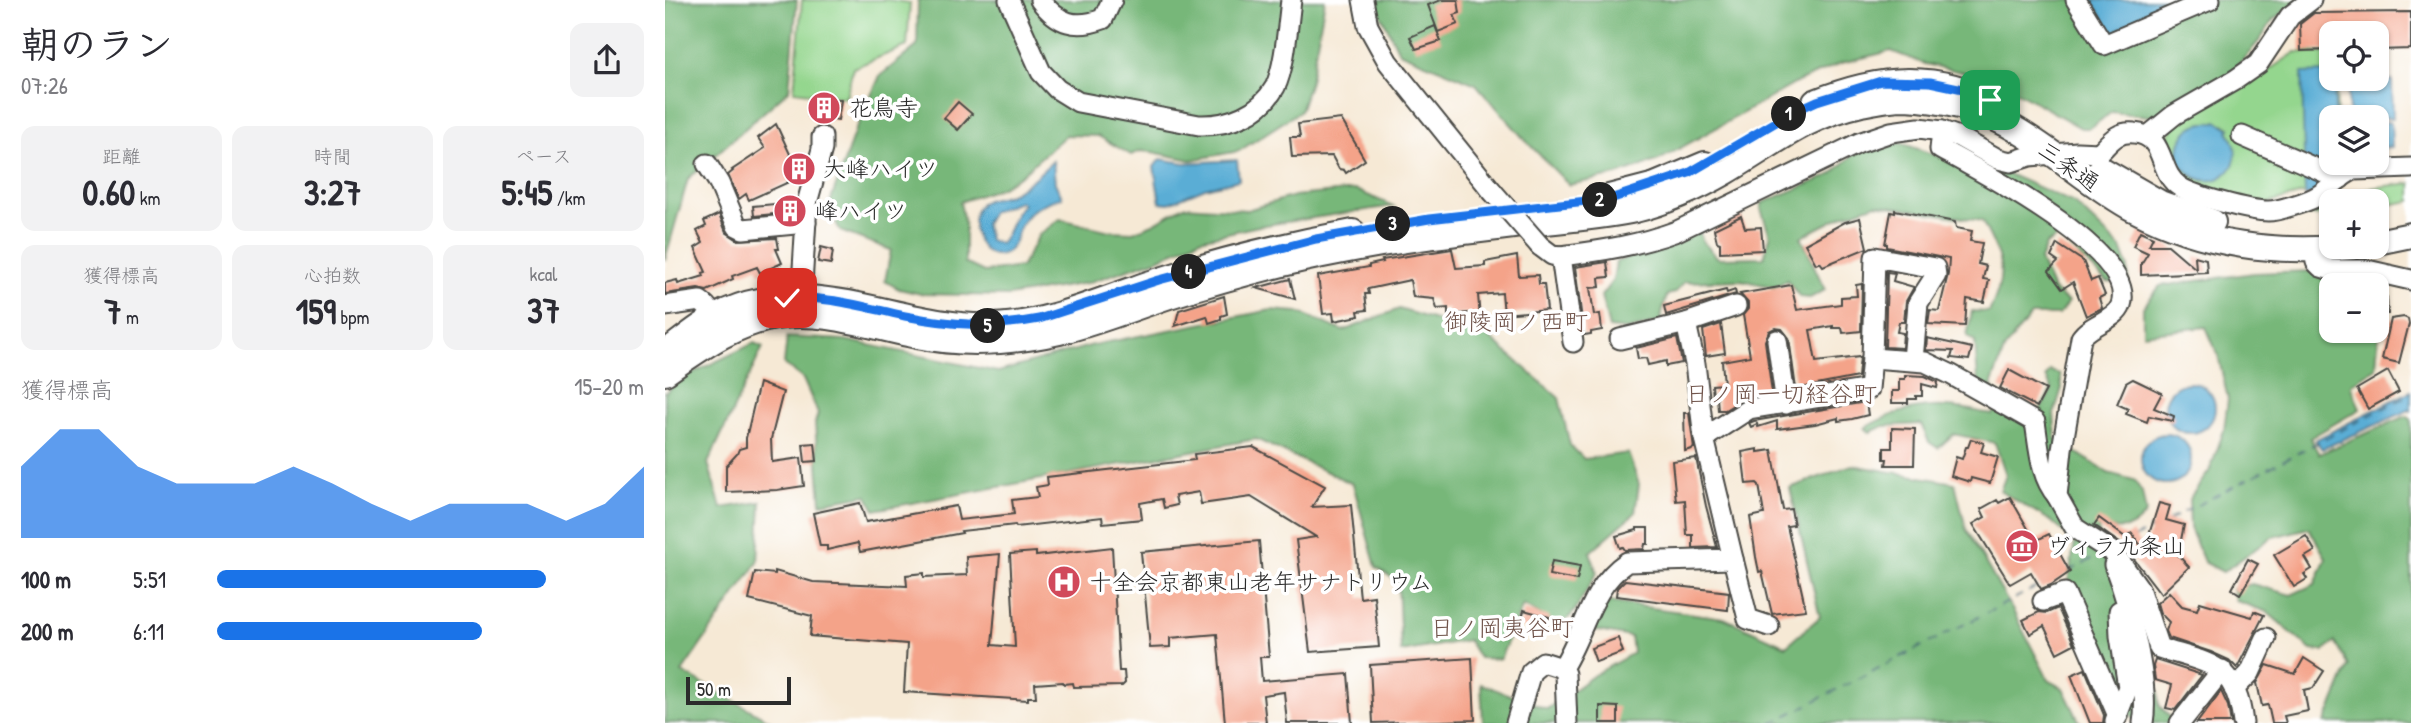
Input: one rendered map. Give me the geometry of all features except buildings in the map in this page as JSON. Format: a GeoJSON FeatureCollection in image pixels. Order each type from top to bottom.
{"type":"FeatureCollection","features":[{"type":"Feature","properties":{"kind":"main road","name":"三条通"},"geometry":{"type":"LineString","coordinates":[[665,373],[740,306],[755,302],[805,306],[844,301],[903,316],[956,325],[994,326],[1039,319],[1159,280],[1316,239],[1429,219],[1613,198],[1689,173],[1793,112],[1817,101],[1881,81],[1930,82],[1963,89],[2022,118],[2065,153],[2160,203],[2196,217],[2258,233],[2319,241]]}},
{"type":"Feature","properties":{"kind":"main road"},"geometry":{"type":"LineString","coordinates":[[2389,225],[2411,220]]}},
{"type":"Feature","properties":{"kind":"main road"},"geometry":{"type":"LineString","coordinates":[[2389,240],[2411,235]]}},
{"type":"Feature","properties":{"kind":"main road","name":"三条通"},"geometry":{"type":"LineString","coordinates":[[665,353],[718,326]]}},
{"type":"Feature","properties":{"kind":"street"},"geometry":{"type":"LineString","coordinates":[[1009,0],[1041,72],[1057,89],[1078,102],[1217,126],[1248,113],[1265,100],[1275,86],[1291,0]]}},
{"type":"Feature","properties":{"kind":"street"},"geometry":{"type":"LineString","coordinates":[[1040,0],[1052,14],[1071,25],[1088,25],[1103,19],[1112,0]]}},
{"type":"Feature","properties":{"kind":"street"},"geometry":{"type":"LineString","coordinates":[[1363,0],[1368,26],[1388,62],[1492,191],[1540,246],[1552,255],[1618,248],[1651,240],[1677,231],[1859,143],[1891,132],[1919,128],[1942,131],[1959,137],[1998,159],[2011,162],[2030,156],[2099,153],[2113,138],[2125,132],[2138,133],[2148,136],[2158,146],[2166,168],[2178,187],[2255,210],[2271,211],[2316,198],[2354,170],[2411,168]]}},
{"type":"Feature","properties":{"kind":"street"},"geometry":{"type":"LineString","coordinates":[[2076,0],[2104,45],[2210,0]]}},
{"type":"Feature","properties":{"kind":"street"},"geometry":{"type":"LineString","coordinates":[[2148,136],[2174,115],[2258,64],[2290,16],[2311,0]]}},
{"type":"Feature","properties":{"kind":"street"},"geometry":{"type":"LineString","coordinates":[[1942,131],[1940,149],[2025,196],[2096,250],[2117,278],[2123,294],[2121,307],[2086,330],[2081,338],[2062,449],[2057,496]]}},
{"type":"Feature","properties":{"kind":"street"},"geometry":{"type":"LineString","coordinates":[[2242,136],[2340,179]]}},
{"type":"Feature","properties":{"kind":"street"},"geometry":{"type":"LineString","coordinates":[[805,306],[807,203],[822,149],[822,137]]}},
{"type":"Feature","properties":{"kind":"street"},"geometry":{"type":"LineString","coordinates":[[707,164],[719,183],[737,226],[743,229],[806,223]]}},
{"type":"Feature","properties":{"kind":"street"},"geometry":{"type":"LineString","coordinates":[[2319,253],[2316,262],[2331,270],[2367,270],[2411,279]]}},
{"type":"Feature","properties":{"kind":"street"},"geometry":{"type":"LineString","coordinates":[[1561,256],[1573,342]]}},
{"type":"Feature","properties":{"kind":"street"},"geometry":{"type":"LineString","coordinates":[[1704,438],[1749,409],[1869,390],[1875,257],[1935,268],[1936,275],[1918,303],[1913,360]]}},
{"type":"Feature","properties":{"kind":"street"},"geometry":{"type":"LineString","coordinates":[[665,306],[700,301],[718,326]]}},
{"type":"Feature","properties":{"kind":"street"},"geometry":{"type":"LineString","coordinates":[[1620,339],[1686,323],[1736,306]]}},
{"type":"Feature","properties":{"kind":"street"},"geometry":{"type":"LineString","coordinates":[[1686,323],[1695,364],[1704,438],[1748,619],[1769,626]]}},
{"type":"Feature","properties":{"kind":"street"},"geometry":{"type":"LineString","coordinates":[[1777,340],[1786,404]]}},
{"type":"Feature","properties":{"kind":"street"},"geometry":{"type":"LineString","coordinates":[[1872,358],[1925,362],[2035,422],[2050,489],[2057,496],[2075,528],[2114,552],[2139,587],[2158,648],[2222,670],[2240,699],[2242,723]]}},
{"type":"Feature","properties":{"kind":"street"},"geometry":{"type":"LineString","coordinates":[[2099,544],[2115,565],[2126,598],[2149,719]]}},
{"type":"Feature","properties":{"kind":"street"},"geometry":{"type":"LineString","coordinates":[[1562,668],[1600,589],[1613,572],[1627,562],[1733,559]]}},
{"type":"Feature","properties":{"kind":"street"},"geometry":{"type":"LineString","coordinates":[[2116,720],[2128,687],[2120,636],[2117,572]]}},
{"type":"Feature","properties":{"kind":"street"},"geometry":{"type":"LineString","coordinates":[[2043,601],[2065,593],[2116,720]]}},
{"type":"Feature","properties":{"kind":"street"},"geometry":{"type":"LineString","coordinates":[[2234,690],[2250,673],[2266,638]]}},
{"type":"Feature","properties":{"kind":"street"},"geometry":{"type":"LineString","coordinates":[[1516,723],[1531,672],[1543,662],[1562,668],[1566,674],[1567,723]]}},
{"type":"Feature","properties":{"kind":"street"},"geometry":{"type":"LineString","coordinates":[[2180,723],[2222,670]]}},
{"type":"Feature","properties":{"kind":"green space"},"geometry":{"type":"Polygon","coordinates":[[[665,0],[797,0],[789,90],[688,179],[665,260],[665,0]]]}},
{"type":"Feature","properties":{"kind":"green space"},"geometry":{"type":"Polygon","coordinates":[[[802,0],[889,0],[910,3],[907,46],[853,68],[846,98],[794,91],[802,0]]]}},
{"type":"Feature","properties":{"kind":"green space"},"geometry":{"type":"Polygon","coordinates":[[[918,0],[1325,0],[1310,81],[1300,111],[1239,151],[1191,160],[1140,151],[1131,155],[1098,136],[1066,135],[1022,174],[1002,187],[960,202],[965,227],[965,263],[984,272],[1021,267],[1039,235],[1060,219],[1110,231],[1133,232],[1184,206],[1247,210],[1294,196],[1356,190],[1393,206],[1259,226],[1200,239],[1158,259],[1087,283],[1008,296],[921,294],[899,289],[885,281],[891,250],[840,231],[829,206],[855,130],[880,76],[917,46],[918,0]]]}},
{"type":"Feature","properties":{"kind":"green space"},"geometry":{"type":"Polygon","coordinates":[[[1374,0],[2092,0],[2113,33],[2164,0],[2300,0],[2273,20],[2260,40],[2229,76],[2156,117],[2112,112],[2090,128],[2081,128],[1995,79],[1925,64],[1891,51],[1841,63],[1800,81],[1659,160],[1617,175],[1569,185],[1476,84],[1399,52],[1374,0]]]}},
{"type":"Feature","properties":{"kind":"green space"},"geometry":{"type":"Polygon","coordinates":[[[2296,52],[2319,53],[2319,91],[2336,91],[2337,105],[2319,105],[2319,175],[2337,175],[2310,192],[2262,205],[2186,184],[2173,171],[2169,154],[2168,135],[2180,118],[2263,74],[2296,52]],[[2203,123],[2194,126],[2189,175],[2204,181],[2233,138],[2228,131],[2230,128],[2224,124],[2203,123]]]}},
{"type":"Feature","properties":{"kind":"green space"},"geometry":{"type":"Polygon","coordinates":[[[1901,143],[1935,155],[1997,169],[2074,203],[2121,248],[2128,267],[2128,284],[2107,282],[2058,236],[2046,245],[2040,260],[2053,290],[2068,302],[2059,315],[2031,315],[2005,348],[1991,386],[2013,418],[2039,412],[2052,389],[2046,377],[2050,371],[2060,374],[2062,388],[2054,414],[2056,439],[2108,473],[2134,480],[2142,492],[2146,513],[2140,520],[2125,528],[2098,528],[2104,560],[2131,594],[2149,683],[2159,692],[2159,705],[2175,723],[2138,723],[2109,684],[2067,587],[2075,542],[2051,521],[2000,491],[2006,475],[1995,443],[1954,434],[1938,448],[1929,442],[1921,424],[1884,426],[1870,432],[1865,428],[1911,409],[1959,408],[1992,415],[1998,407],[1978,380],[1975,342],[1967,336],[1972,311],[1989,312],[2001,276],[1998,256],[1982,221],[1876,204],[1844,215],[1801,237],[1825,290],[1810,298],[1800,297],[1787,280],[1774,287],[1741,280],[1684,282],[1675,293],[1667,295],[1660,322],[1627,330],[1609,328],[1601,296],[1613,280],[1616,262],[1699,230],[1703,242],[1718,258],[1764,257],[1770,236],[1761,209],[1762,203],[1831,175],[1854,154],[1872,146],[1901,143]]]}},
{"type":"Feature","properties":{"kind":"green space"},"geometry":{"type":"Polygon","coordinates":[[[2411,183],[2411,201],[2389,205],[2389,189],[2369,189],[2411,183]]]}},
{"type":"Feature","properties":{"kind":"green space"},"geometry":{"type":"Polygon","coordinates":[[[2319,202],[2319,215],[2303,216],[2303,210],[2319,202]]]}},
{"type":"Feature","properties":{"kind":"green space"},"geometry":{"type":"Polygon","coordinates":[[[2309,271],[2319,276],[2319,343],[2378,343],[2376,368],[2351,385],[2360,409],[2310,438],[2319,454],[2406,416],[2411,419],[2411,723],[2325,723],[2349,666],[2335,642],[2324,651],[2311,650],[2267,612],[2236,601],[2232,588],[2252,584],[2291,595],[2315,584],[2326,558],[2309,528],[2272,537],[2223,572],[2204,562],[2190,528],[2189,499],[2210,470],[2224,430],[2228,399],[2218,355],[2206,327],[2143,334],[2143,307],[2160,286],[2254,273],[2309,271]]]}},
{"type":"Feature","properties":{"kind":"green space"},"geometry":{"type":"Polygon","coordinates":[[[1399,309],[1488,336],[1559,398],[1570,445],[1584,459],[1628,453],[1639,484],[1635,513],[1590,552],[1597,573],[1574,612],[1560,627],[1523,605],[1500,659],[1479,658],[1468,640],[1401,652],[1398,582],[1376,567],[1353,484],[1256,439],[875,510],[867,495],[821,503],[815,423],[818,413],[803,379],[784,364],[787,337],[845,340],[998,372],[1093,345],[1271,310],[1298,312],[1343,331],[1399,309]]]}},
{"type":"Feature","properties":{"kind":"green space"},"geometry":{"type":"Polygon","coordinates":[[[754,343],[763,347],[708,463],[721,508],[761,502],[758,562],[682,672],[774,723],[665,723],[665,393],[680,379],[754,343]]]}},
{"type":"Feature","properties":{"kind":"green space"},"geometry":{"type":"Polygon","coordinates":[[[1852,465],[1955,483],[1966,529],[2049,681],[2063,688],[2080,723],[1483,723],[1481,684],[1547,709],[1594,675],[1633,653],[1631,637],[1593,630],[1602,601],[1724,618],[1786,646],[1820,617],[1790,488],[1852,465]]]}},
{"type":"Feature","properties":{"kind":"water"},"geometry":{"type":"Polygon","coordinates":[[[2092,0],[2164,0],[2113,33],[2092,0]]]}},
{"type":"Feature","properties":{"kind":"water"},"geometry":{"type":"Polygon","coordinates":[[[2319,72],[2319,91],[2334,91],[2335,105],[2319,105],[2319,175],[2338,175],[2338,187],[2319,189],[2319,192],[2305,196],[2302,73],[2319,72]]]}},
{"type":"Feature","properties":{"kind":"water"},"geometry":{"type":"Polygon","coordinates":[[[2389,80],[2392,80],[2393,118],[2389,118],[2389,105],[2349,105],[2348,91],[2389,91],[2389,80]]]}},
{"type":"Feature","properties":{"kind":"water"},"geometry":{"type":"Polygon","coordinates":[[[2217,121],[2230,129],[2228,131],[2235,144],[2236,157],[2224,176],[2202,180],[2190,174],[2179,161],[2180,145],[2186,132],[2192,127],[2217,121]]]}},
{"type":"Feature","properties":{"kind":"water"},"geometry":{"type":"Polygon","coordinates":[[[2389,122],[2391,122],[2392,147],[2389,147],[2389,122]]]}},
{"type":"Feature","properties":{"kind":"water"},"geometry":{"type":"Polygon","coordinates":[[[1160,159],[1185,163],[1237,160],[1239,180],[1205,188],[1169,203],[1160,202],[1154,167],[1160,159]]]}},
{"type":"Feature","properties":{"kind":"water"},"geometry":{"type":"Polygon","coordinates":[[[1053,161],[1055,183],[1062,197],[1029,213],[1008,251],[999,255],[985,250],[979,243],[974,226],[974,217],[980,205],[1016,191],[1053,161]],[[1020,201],[992,212],[985,224],[989,240],[1000,243],[1004,239],[1015,214],[1023,204],[1020,201]]]}},
{"type":"Feature","properties":{"kind":"water"},"geometry":{"type":"Polygon","coordinates":[[[2190,383],[2208,390],[2215,408],[2208,426],[2190,433],[2172,426],[2165,408],[2172,390],[2190,383]]]}},
{"type":"Feature","properties":{"kind":"water"},"geometry":{"type":"Polygon","coordinates":[[[2411,391],[2411,411],[2322,449],[2315,440],[2411,391]]]}},
{"type":"Feature","properties":{"kind":"water"},"geometry":{"type":"Polygon","coordinates":[[[2166,434],[2184,441],[2191,459],[2184,477],[2166,484],[2148,477],[2141,459],[2148,441],[2166,434]]]}},
{"type":"Feature","properties":{"kind":"ferry route"},"geometry":{"type":"LineString","coordinates":[[2169,520],[2411,394]]}},
{"type":"Feature","properties":{"kind":"ferry route"},"geometry":{"type":"LineString","coordinates":[[2134,538],[2151,529]]}},
{"type":"Feature","properties":{"kind":"ferry route"},"geometry":{"type":"LineString","coordinates":[[2069,571],[2101,554]]}},
{"type":"Feature","properties":{"kind":"ferry route"},"geometry":{"type":"LineString","coordinates":[[1772,723],[2039,586]]}},
{"type":"Feature","properties":{"kind":"place","name":"花鳥寺"},"geometry":{"type":"Point","coordinates":[824,108]}},
{"type":"Feature","properties":{"kind":"place","name":"大峰ハイツ"},"geometry":{"type":"Point","coordinates":[799,169]}},
{"type":"Feature","properties":{"kind":"place","name":"峰ハイツ"},"geometry":{"type":"Point","coordinates":[790,211]}},
{"type":"Feature","properties":{"kind":"place","name":"ヴィラ九条山"},"geometry":{"type":"Point","coordinates":[2022,546]}},
{"type":"Feature","properties":{"kind":"place","name":"十全会京都東山老年サナトリウム"},"geometry":{"type":"Point","coordinates":[1064,582]}},
{"type":"Feature","properties":{"kind":"district","name":"御陵岡ノ西町"},"geometry":{"type":"Point","coordinates":[1516,322]}},
{"type":"Feature","properties":{"kind":"district","name":"日ノ岡一切経谷町"},"geometry":{"type":"Point","coordinates":[1781,394]}},
{"type":"Feature","properties":{"kind":"district","name":"日ノ岡夷谷町"},"geometry":{"type":"Point","coordinates":[1502,628]}},
{"type":"Feature","properties":{"kind":"route"},"geometry":{"type":"LineString","coordinates":[[787,298],[835,299],[903,316],[956,325],[1016,324],[1076,309],[1190,271],[1316,239],[1429,219],[1613,198],[1689,173],[1793,112],[1849,89],[1881,81],[1930,82],[1963,89],[1990,100]]}}]}
